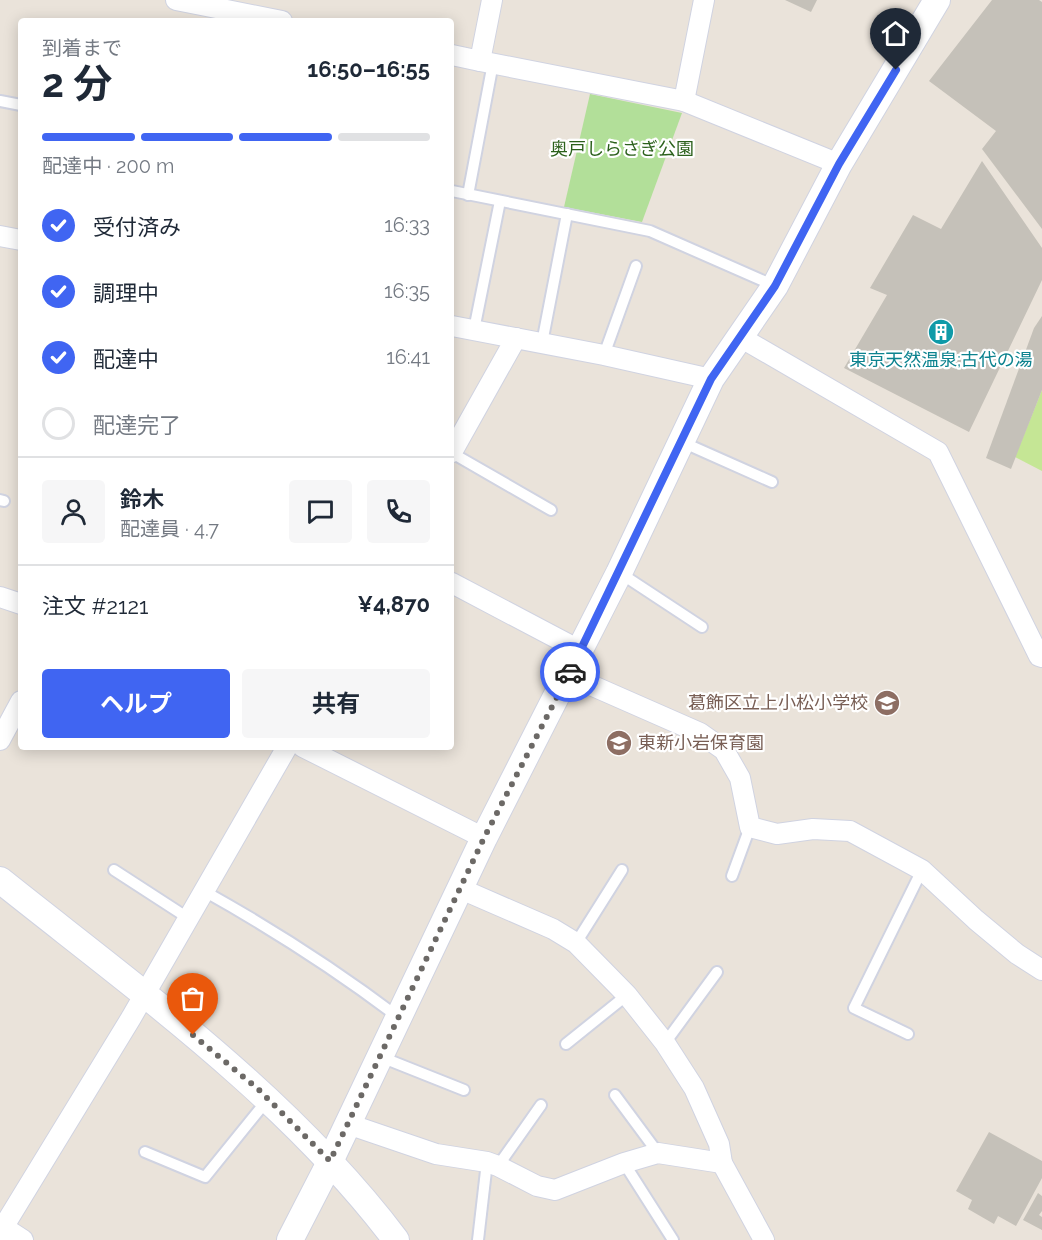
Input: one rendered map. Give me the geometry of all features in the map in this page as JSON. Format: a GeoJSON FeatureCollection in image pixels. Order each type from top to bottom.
{"type":"FeatureCollection","features":[{"type":"Feature","properties":{"kind":"street"},"geometry":{"type":"LineString","coordinates":[[176,0],[270,18]]}},
{"type":"Feature","properties":{"kind":"street"},"geometry":{"type":"LineString","coordinates":[[486,62],[492,0]]}},
{"type":"Feature","properties":{"kind":"street"},"geometry":{"type":"LineString","coordinates":[[684,101],[704,0]]}},
{"type":"Feature","properties":{"kind":"street"},"geometry":{"type":"LineString","coordinates":[[290,1240],[348,1124],[484,838],[620,573],[711,379],[775,286],[839,164],[937,0]]}},
{"type":"Feature","properties":{"kind":"street"},"geometry":{"type":"LineString","coordinates":[[454,55],[684,101],[839,164]]}},
{"type":"Feature","properties":{"kind":"street"},"geometry":{"type":"LineString","coordinates":[[0,237],[18,240]]}},
{"type":"Feature","properties":{"kind":"street"},"geometry":{"type":"LineString","coordinates":[[454,326],[604,355],[711,379]]}},
{"type":"Feature","properties":{"kind":"street"},"geometry":{"type":"LineString","coordinates":[[740,337],[938,452],[1038,656],[1042,657]]}},
{"type":"Feature","properties":{"kind":"street"},"geometry":{"type":"LineString","coordinates":[[454,449],[516,338]]}},
{"type":"Feature","properties":{"kind":"street"},"geometry":{"type":"LineString","coordinates":[[454,584],[581,651]]}},
{"type":"Feature","properties":{"kind":"street"},"geometry":{"type":"LineString","coordinates":[[0,597],[18,603]]}},
{"type":"Feature","properties":{"kind":"street"},"geometry":{"type":"LineString","coordinates":[[568,675],[700,733],[724,750],[740,778],[750,827],[777,834],[813,829],[850,831],[922,870],[1000,940],[1017,954],[1042,969]]}},
{"type":"Feature","properties":{"kind":"street"},"geometry":{"type":"LineString","coordinates":[[0,740],[18,707]]}},
{"type":"Feature","properties":{"kind":"street"},"geometry":{"type":"LineString","coordinates":[[24,1240],[1,1229],[144,995],[284,750]]}},
{"type":"Feature","properties":{"kind":"street"},"geometry":{"type":"LineString","coordinates":[[309,750],[484,838]]}},
{"type":"Feature","properties":{"kind":"street"},"geometry":{"type":"LineString","coordinates":[[0,880],[144,995],[268,1099],[341,1172],[396,1240]]}},
{"type":"Feature","properties":{"kind":"street"},"geometry":{"type":"LineString","coordinates":[[461,889],[553,929],[576,943],[627,995],[665,1043],[694,1088],[719,1144],[722,1163],[764,1240]]}},
{"type":"Feature","properties":{"kind":"street"},"geometry":{"type":"LineString","coordinates":[[348,1124],[436,1154],[493,1164],[537,1186],[555,1190],[624,1163],[658,1153],[722,1163]]}},
{"type":"Feature","properties":{"kind":"lane"},"geometry":{"type":"LineString","coordinates":[[468,195],[486,62]]}},
{"type":"Feature","properties":{"kind":"lane"},"geometry":{"type":"LineString","coordinates":[[0,101],[18,104]]}},
{"type":"Feature","properties":{"kind":"lane"},"geometry":{"type":"LineString","coordinates":[[454,192],[650,231],[775,286]]}},
{"type":"Feature","properties":{"kind":"lane"},"geometry":{"type":"LineString","coordinates":[[474,330],[500,201]]}},
{"type":"Feature","properties":{"kind":"lane"},"geometry":{"type":"LineString","coordinates":[[542,343],[567,214]]}},
{"type":"Feature","properties":{"kind":"lane"},"geometry":{"type":"LineString","coordinates":[[604,355],[636,266]]}},
{"type":"Feature","properties":{"kind":"lane"},"geometry":{"type":"LineString","coordinates":[[681,442],[772,482]]}},
{"type":"Feature","properties":{"kind":"lane"},"geometry":{"type":"LineString","coordinates":[[454,454],[551,510]]}},
{"type":"Feature","properties":{"kind":"lane"},"geometry":{"type":"LineString","coordinates":[[620,573],[702,627]]}},
{"type":"Feature","properties":{"kind":"lane"},"geometry":{"type":"LineString","coordinates":[[732,876],[750,827]]}},
{"type":"Feature","properties":{"kind":"lane"},"geometry":{"type":"LineString","coordinates":[[114,870],[188,918]]}},
{"type":"Feature","properties":{"kind":"lane"},"geometry":{"type":"LineString","coordinates":[[576,943],[622,870]]}},
{"type":"Feature","properties":{"kind":"lane"},"geometry":{"type":"LineString","coordinates":[[908,1034],[854,1008],[922,870]]}},
{"type":"Feature","properties":{"kind":"lane"},"geometry":{"type":"LineString","coordinates":[[204,891],[264,924],[330,967],[398,1017]]}},
{"type":"Feature","properties":{"kind":"lane"},"geometry":{"type":"LineString","coordinates":[[665,1043],[717,972]]}},
{"type":"Feature","properties":{"kind":"lane"},"geometry":{"type":"LineString","coordinates":[[566,1044],[627,995]]}},
{"type":"Feature","properties":{"kind":"lane"},"geometry":{"type":"LineString","coordinates":[[380,1057],[464,1090]]}},
{"type":"Feature","properties":{"kind":"lane"},"geometry":{"type":"LineString","coordinates":[[615,1095],[658,1153]]}},
{"type":"Feature","properties":{"kind":"lane"},"geometry":{"type":"LineString","coordinates":[[145,1152],[206,1177],[268,1099]]}},
{"type":"Feature","properties":{"kind":"lane"},"geometry":{"type":"LineString","coordinates":[[478,1240],[493,1164],[541,1105]]}},
{"type":"Feature","properties":{"kind":"lane"},"geometry":{"type":"LineString","coordinates":[[624,1163],[673,1240]]}},
{"type":"Feature","properties":{"kind":"green space","name":"奥戸しらさぎ公園"},"geometry":{"type":"Polygon","coordinates":[[[590,94],[682,113],[642,222],[564,207],[590,94]]]}},
{"type":"Feature","properties":{"kind":"green space"},"geometry":{"type":"Polygon","coordinates":[[[1042,390],[1042,471],[1015,457],[1042,390]]]}},
{"type":"Feature","properties":{"kind":"building"},"geometry":{"type":"Polygon","coordinates":[[[785,0],[817,0],[811,12],[785,0]]]}},
{"type":"Feature","properties":{"kind":"building"},"geometry":{"type":"Polygon","coordinates":[[[992,0],[1039,0],[1042,2],[1042,229],[982,149],[996,131],[929,81],[992,0]]]}},
{"type":"Feature","properties":{"kind":"building","name":"東京天然温泉;古代の湯"},"geometry":{"type":"Polygon","coordinates":[[[982,161],[1042,248],[1042,280],[969,432],[844,368],[887,295],[870,288],[913,215],[941,229],[982,161]]]}},
{"type":"Feature","properties":{"kind":"building"},"geometry":{"type":"Polygon","coordinates":[[[1042,316],[1042,390],[1011,469],[986,458],[1034,328],[1042,316]]]}},
{"type":"Feature","properties":{"kind":"building"},"geometry":{"type":"Polygon","coordinates":[[[989,1132],[1042,1161],[1042,1178],[1016,1226],[998,1216],[994,1224],[968,1209],[972,1200],[956,1191],[989,1132]]]}},
{"type":"Feature","properties":{"kind":"building"},"geometry":{"type":"Polygon","coordinates":[[[1038,1193],[1042,1196],[1042,1211],[1039,1215],[1042,1217],[1042,1230],[1023,1220],[1038,1193]]]}},
{"type":"Feature","properties":{"kind":"way so far"},"geometry":{"type":"LineString","coordinates":[[193,1035],[258,1089],[330,1161],[484,838],[570,672]]}},
{"type":"Feature","properties":{"kind":"place","name":"東京天然温泉;古代の湯"},"geometry":{"type":"Point","coordinates":[941,332]}},
{"type":"Feature","properties":{"kind":"place","name":"葛飾区立上小松小学校"},"geometry":{"type":"Point","coordinates":[887,703]}},
{"type":"Feature","properties":{"kind":"place","name":"東新小岩保育園"},"geometry":{"type":"Point","coordinates":[619,743]}},
{"type":"Feature","properties":{"kind":"route"},"geometry":{"type":"LineString","coordinates":[[570,672],[620,573],[711,379],[775,286],[839,164],[896,70]]}}]}
